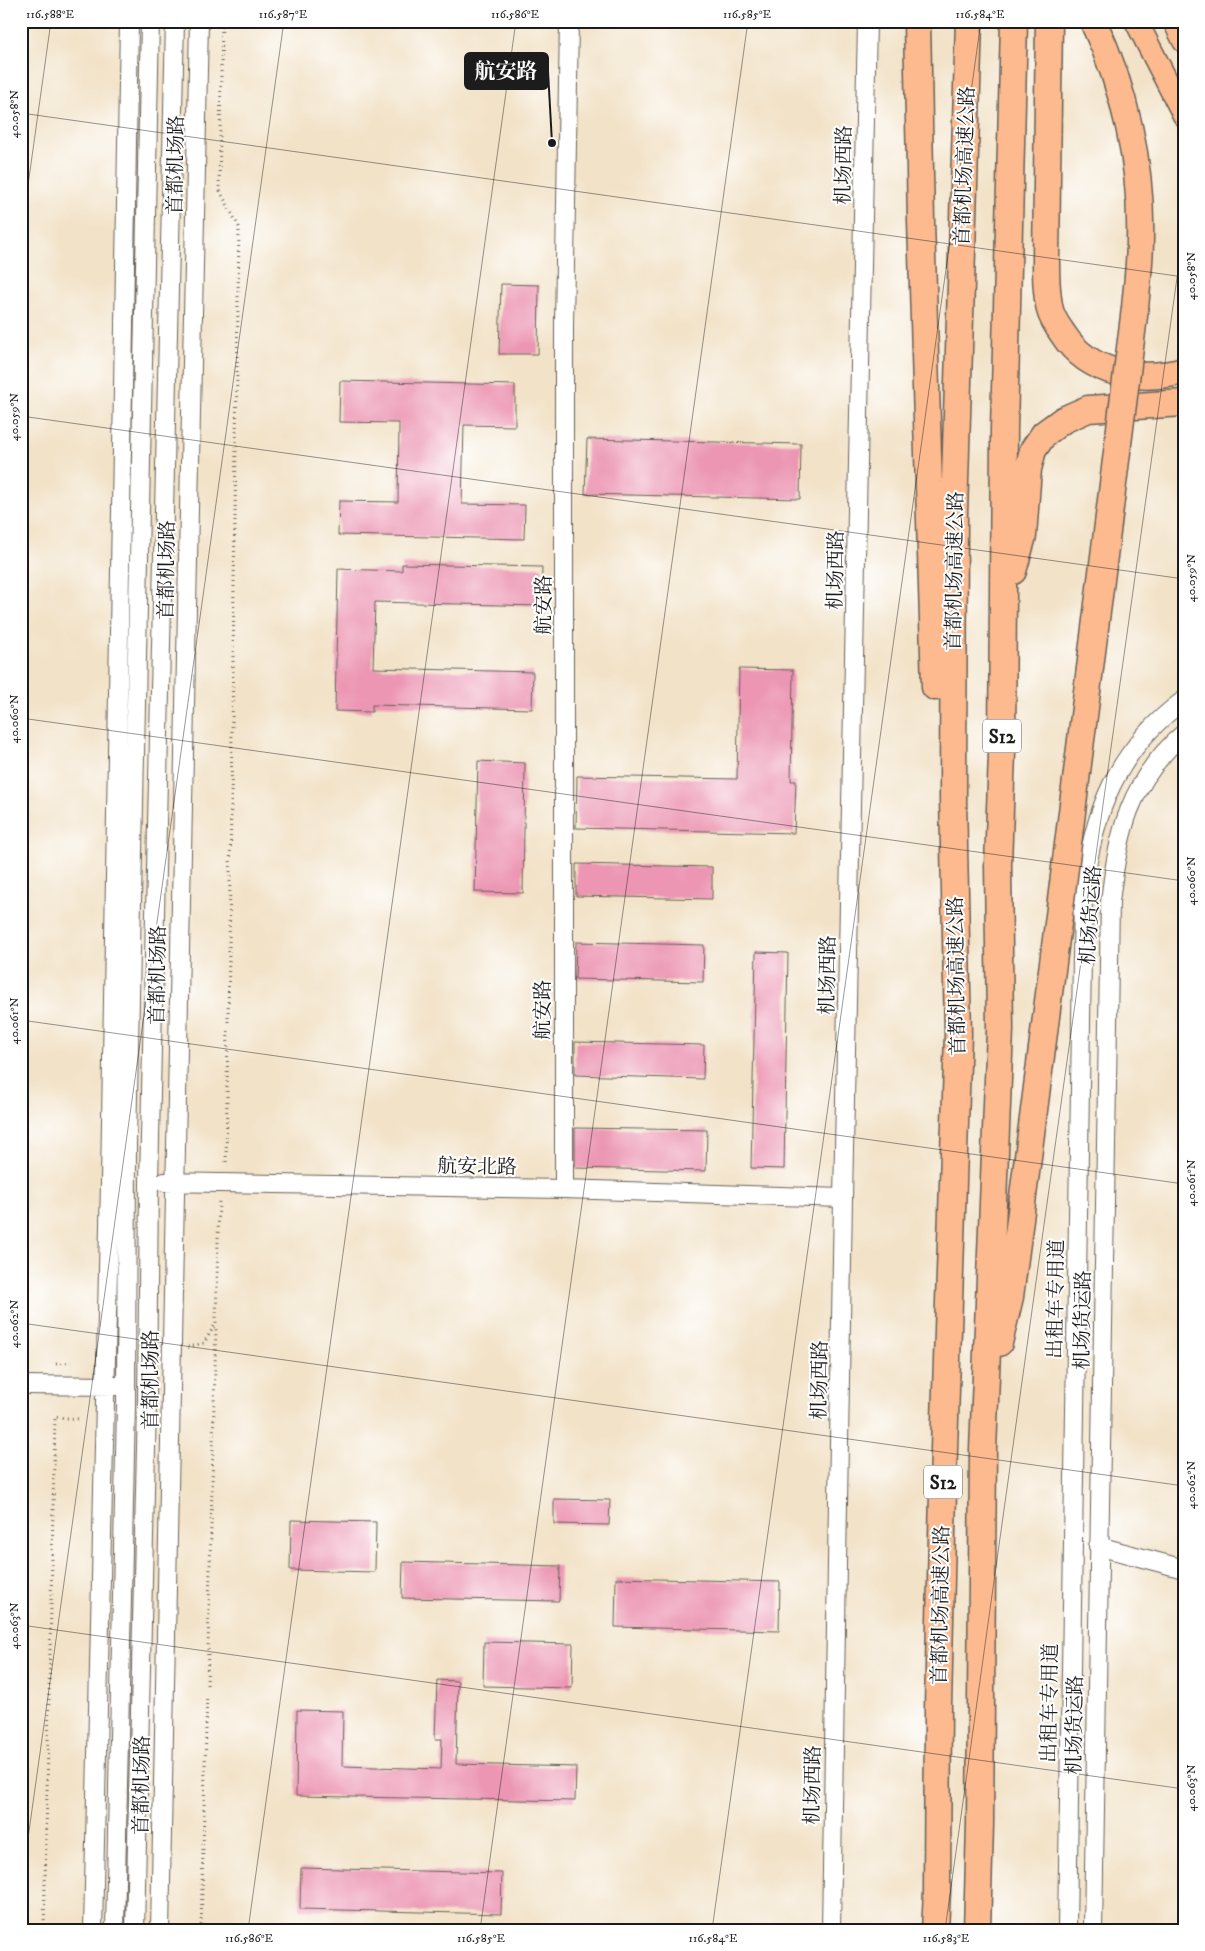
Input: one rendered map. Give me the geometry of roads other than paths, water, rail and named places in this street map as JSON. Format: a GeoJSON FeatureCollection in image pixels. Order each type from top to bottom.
{"type":"FeatureCollection","features":[{"type":"Feature","properties":{"kind":"highway"},"geometry":{"type":"LineString","coordinates":[[918,21],[921,221],[941,891],[958,1034]]}},
{"type":"Feature","properties":{"kind":"highway","name":"首都机场高速公路"},"geometry":{"type":"LineString","coordinates":[[935,1930],[944,1449],[958,1034],[953,798],[954,514],[969,21]]}},
{"type":"Feature","properties":{"kind":"highway","name":"首都机场高速公路"},"geometry":{"type":"LineString","coordinates":[[977,1930],[980,1844],[984,1450],[999,1075],[998,865],[1002,753],[1004,430],[1014,21]]}},
{"type":"Feature","properties":{"kind":"highway"},"geometry":{"type":"LineString","coordinates":[[1050,21],[1046,288],[1050,312],[1067,340],[1078,353],[1108,370],[1159,377],[1184,371]]}},
{"type":"Feature","properties":{"kind":"highway"},"geometry":{"type":"LineString","coordinates":[[984,1450],[993,1370],[1010,1297],[1134,316],[1140,252],[1138,185],[1133,142],[1117,82],[1093,21]]}},
{"type":"Feature","properties":{"kind":"highway"},"geometry":{"type":"LineString","coordinates":[[1003,618],[1005,598],[1023,536],[1028,469],[1034,450],[1044,434],[1063,420],[1088,409],[1184,403]]}},
{"type":"Feature","properties":{"kind":"main road"},"geometry":{"type":"LineString","coordinates":[[1136,21],[1184,115]]}},
{"type":"Feature","properties":{"kind":"main road"},"geometry":{"type":"LineString","coordinates":[[1174,21],[1184,41]]}},
{"type":"Feature","properties":{"kind":"street","name":"首都机场路"},"geometry":{"type":"LineString","coordinates":[[115,1930],[126,1386],[118,1182],[129,21]]}},
{"type":"Feature","properties":{"kind":"street","name":"首都机场路"},"geometry":{"type":"LineString","coordinates":[[93,1930],[105,1386],[118,1182],[150,21]]}},
{"type":"Feature","properties":{"kind":"street","name":"首都机场路"},"geometry":{"type":"LineString","coordinates":[[135,1930],[147,1386],[149,1182],[175,21]]}},
{"type":"Feature","properties":{"kind":"street","name":"首都机场路"},"geometry":{"type":"LineString","coordinates":[[160,1930],[199,21]]}},
{"type":"Feature","properties":{"kind":"street","name":"航安路"},"geometry":{"type":"LineString","coordinates":[[564,1189],[564,325],[570,21]]}},
{"type":"Feature","properties":{"kind":"street","name":"机场西路"},"geometry":{"type":"LineString","coordinates":[[831,1930],[867,21]]}},
{"type":"Feature","properties":{"kind":"street","name":"出租车专用道"},"geometry":{"type":"LineString","coordinates":[[1067,1930],[1083,893],[1087,861],[1094,831],[1110,786],[1134,746],[1160,720],[1184,700]]}},
{"type":"Feature","properties":{"kind":"street","name":"机场货运路"},"geometry":{"type":"LineString","coordinates":[[1093,1930],[1110,902],[1115,856],[1136,791],[1152,766],[1184,733]]}},
{"type":"Feature","properties":{"kind":"street","name":"航安北路"},"geometry":{"type":"LineString","coordinates":[[118,1182],[219,1182],[564,1189],[844,1198]]}},
{"type":"Feature","properties":{"kind":"street"},"geometry":{"type":"LineString","coordinates":[[21,1385],[171,1386]]}},
{"type":"Feature","properties":{"kind":"street"},"geometry":{"type":"LineString","coordinates":[[1098,1546],[1184,1569]]}},
{"type":"Feature","properties":{"kind":"place","name":"航安路"},"geometry":{"type":"Point","coordinates":[552,143]}}]}
